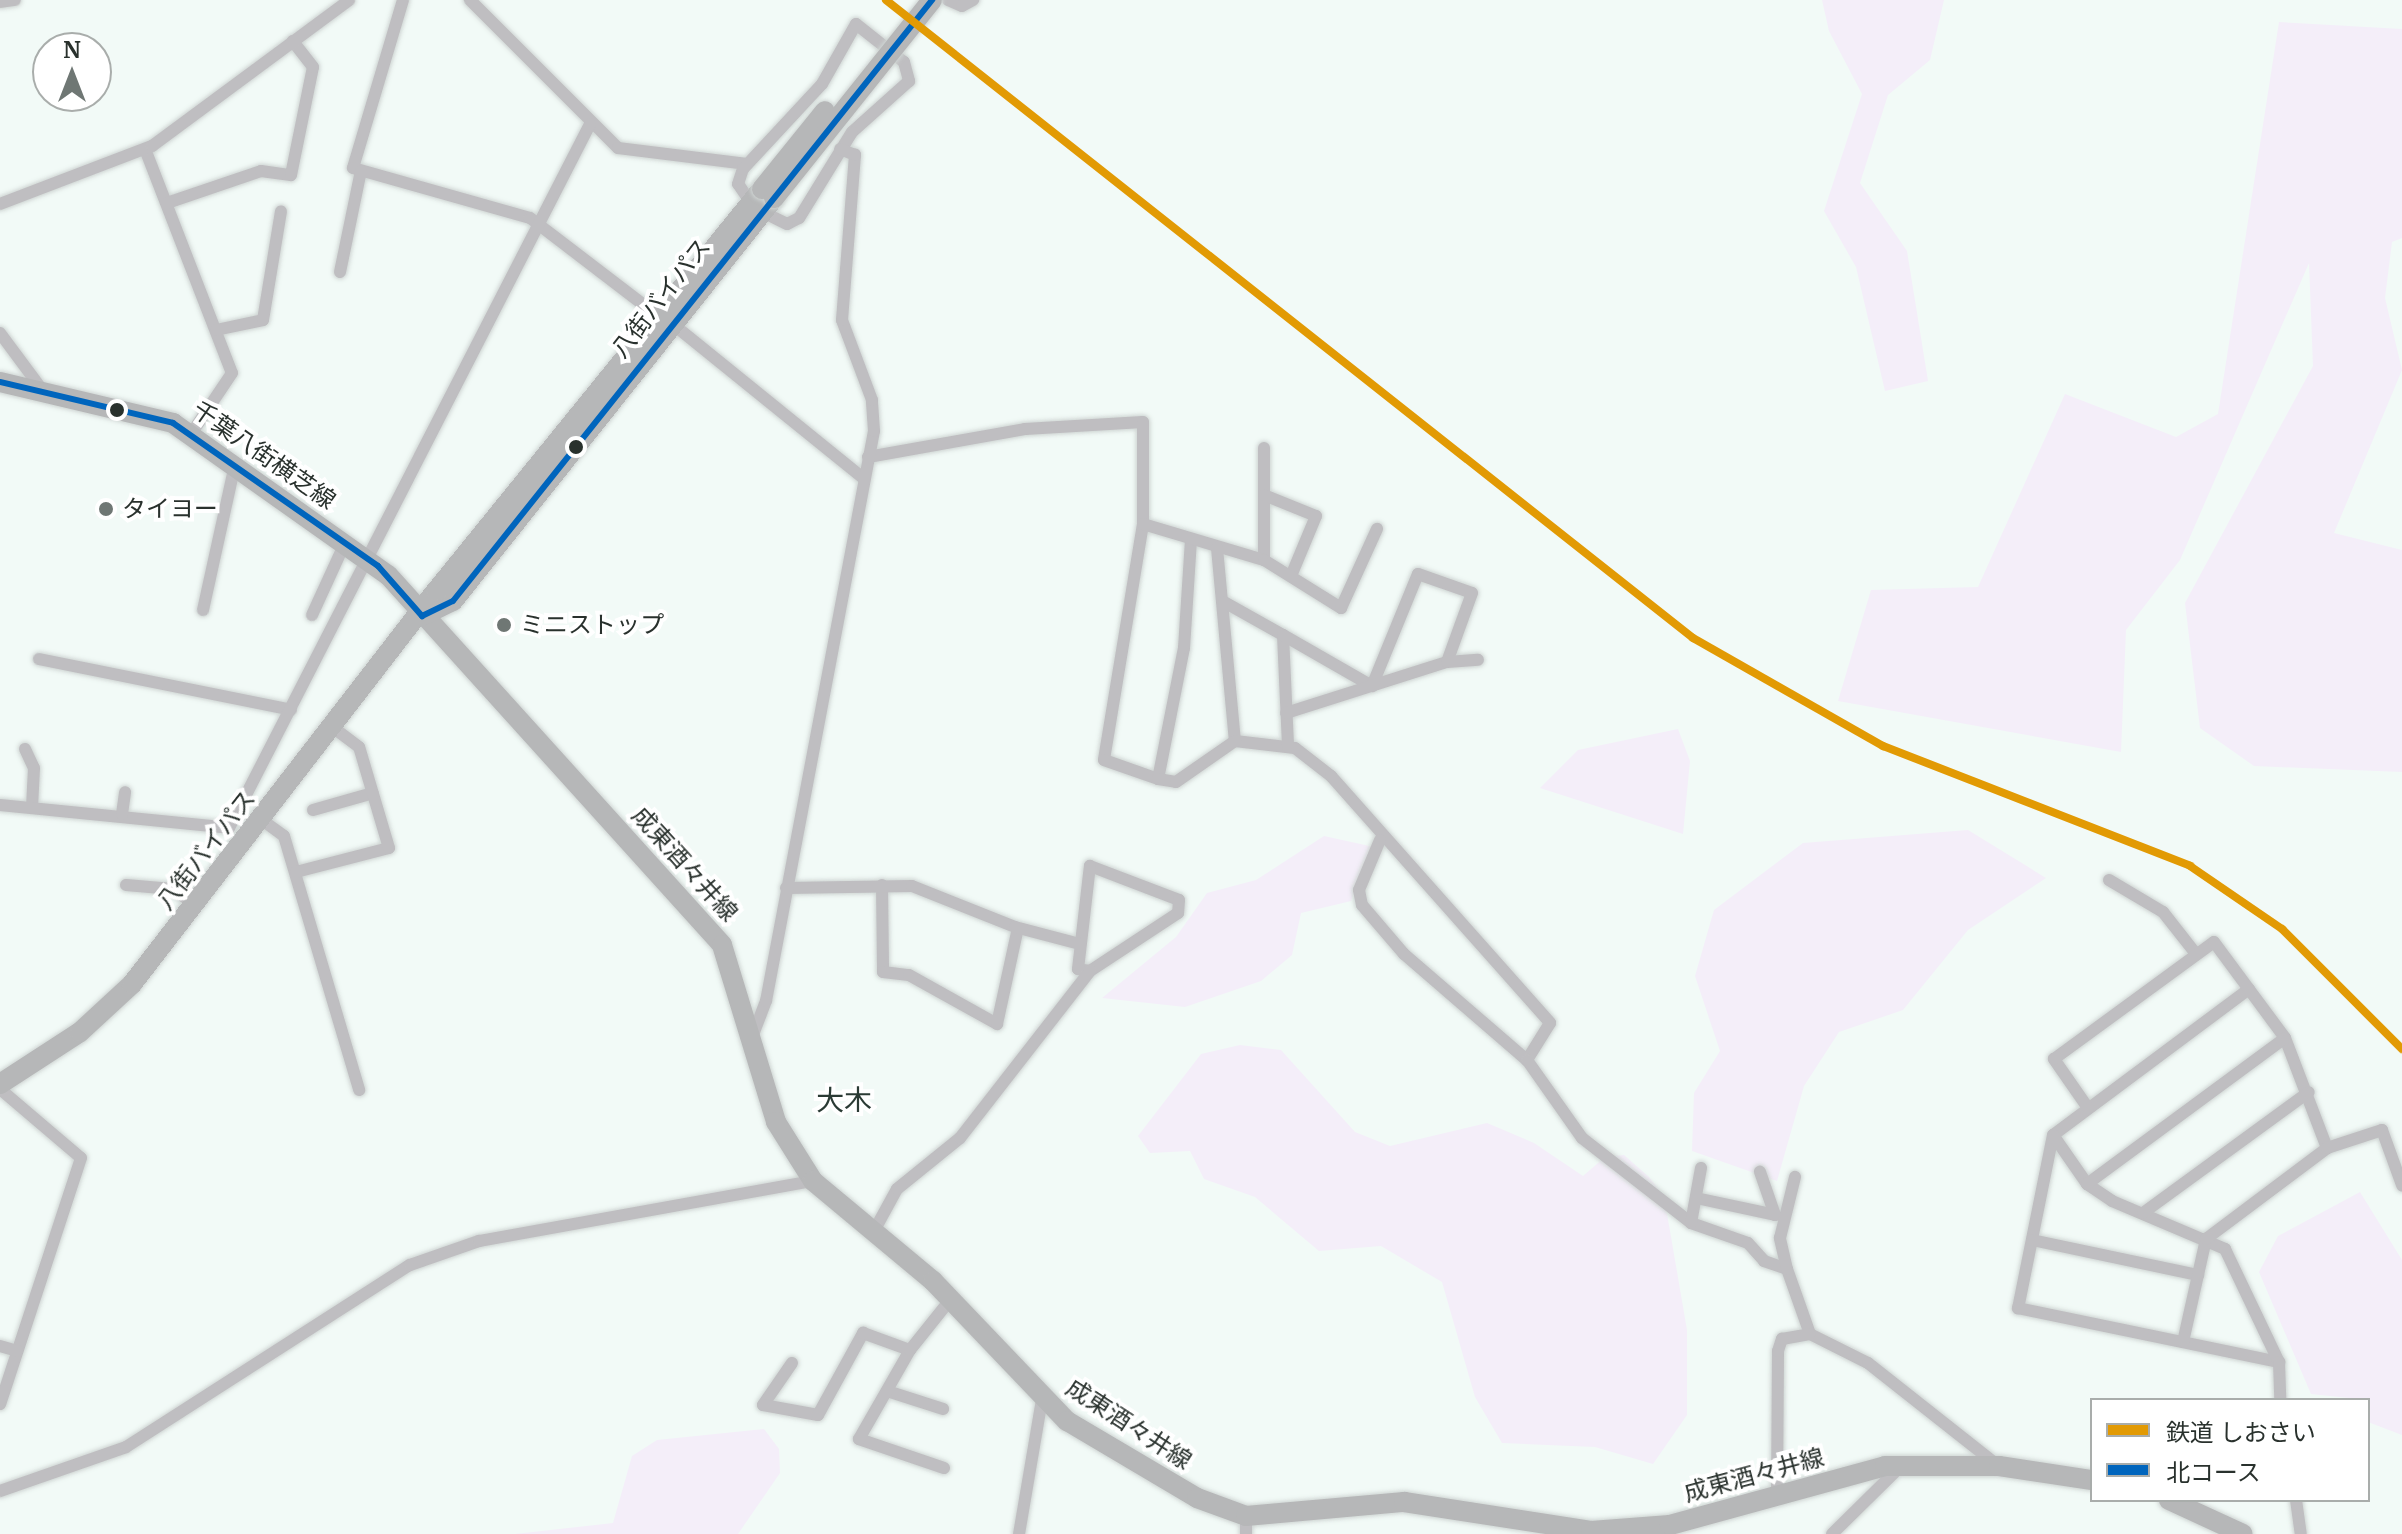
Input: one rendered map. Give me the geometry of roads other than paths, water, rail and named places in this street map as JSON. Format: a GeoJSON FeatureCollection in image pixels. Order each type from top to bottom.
{"type":"FeatureCollection","features":[{"type":"Feature","properties":{"kind":"main road","name":"八街バイパス"},"geometry":{"type":"LineString","coordinates":[[0,1086],[89,1025],[196,905],[422,616],[453,601],[915,0]]}},
{"type":"Feature","properties":{"kind":"main road","name":"八街バイパス"},"geometry":{"type":"LineString","coordinates":[[762,201],[932,0]]}},
{"type":"Feature","properties":{"kind":"main road","name":"千葉八街横芝線"},"geometry":{"type":"LineString","coordinates":[[0,382],[139,411],[191,434],[369,559],[422,616]]}},
{"type":"Feature","properties":{"kind":"main road","name":"成東酒々井線"},"geometry":{"type":"LineString","coordinates":[[422,616],[710,929],[731,961],[776,1122],[813,1181],[950,1300],[1042,1399],[1186,1492],[1246,1525],[1404,1502],[1557,1528],[1626,1530],[1901,1465],[1999,1466],[2090,1480]]}},
{"type":"Feature","properties":{"kind":"main road"},"geometry":{"type":"LineString","coordinates":[[2173,1502],[2243,1534]]}},
{"type":"Feature","properties":{"kind":"street"},"geometry":{"type":"LineString","coordinates":[[0,2],[15,0]]}},
{"type":"Feature","properties":{"kind":"street"},"geometry":{"type":"LineString","coordinates":[[0,204],[145,149],[349,0]]}},
{"type":"Feature","properties":{"kind":"street"},"geometry":{"type":"LineString","coordinates":[[403,0],[353,168],[539,224],[667,321],[864,479]]}},
{"type":"Feature","properties":{"kind":"street"},"geometry":{"type":"LineString","coordinates":[[470,0],[590,124],[626,151],[747,164]]}},
{"type":"Feature","properties":{"kind":"street"},"geometry":{"type":"LineString","coordinates":[[948,0],[962,6],[973,0]]}},
{"type":"Feature","properties":{"kind":"street"},"geometry":{"type":"LineString","coordinates":[[856,24],[911,75],[840,149],[799,218],[787,224],[738,184],[747,164],[822,84],[856,24]]}},
{"type":"Feature","properties":{"kind":"street"},"geometry":{"type":"LineString","coordinates":[[167,203],[261,171],[291,175],[313,67],[293,41]]}},
{"type":"Feature","properties":{"kind":"street"},"geometry":{"type":"LineString","coordinates":[[0,805],[122,814],[229,828],[590,124]]}},
{"type":"Feature","properties":{"kind":"street"},"geometry":{"type":"LineString","coordinates":[[145,149],[216,330],[231,381],[191,434]]}},
{"type":"Feature","properties":{"kind":"street"},"geometry":{"type":"LineString","coordinates":[[751,1040],[766,1001],[876,414],[842,320],[855,155],[840,149]]}},
{"type":"Feature","properties":{"kind":"street"},"geometry":{"type":"LineString","coordinates":[[340,272],[361,171]]}},
{"type":"Feature","properties":{"kind":"street"},"geometry":{"type":"LineString","coordinates":[[216,330],[263,320],[281,211]]}},
{"type":"Feature","properties":{"kind":"street"},"geometry":{"type":"LineString","coordinates":[[0,333],[43,391]]}},
{"type":"Feature","properties":{"kind":"street"},"geometry":{"type":"LineString","coordinates":[[868,457],[1025,429],[1143,422],[1143,524],[1104,760],[1176,782],[1235,741],[1288,747],[1331,776],[1380,840],[1550,1023],[1527,1060]]}},
{"type":"Feature","properties":{"kind":"street"},"geometry":{"type":"LineString","coordinates":[[1264,448],[1264,560]]}},
{"type":"Feature","properties":{"kind":"street"},"geometry":{"type":"LineString","coordinates":[[203,610],[235,465]]}},
{"type":"Feature","properties":{"kind":"street"},"geometry":{"type":"LineString","coordinates":[[1264,495],[1316,516],[1291,576]]}},
{"type":"Feature","properties":{"kind":"street"},"geometry":{"type":"LineString","coordinates":[[1143,524],[1264,560],[1341,608],[1377,529]]}},
{"type":"Feature","properties":{"kind":"street"},"geometry":{"type":"LineString","coordinates":[[1158,779],[1184,648],[1191,540]]}},
{"type":"Feature","properties":{"kind":"street"},"geometry":{"type":"LineString","coordinates":[[312,615],[345,543]]}},
{"type":"Feature","properties":{"kind":"street"},"geometry":{"type":"LineString","coordinates":[[1217,548],[1235,741]]}},
{"type":"Feature","properties":{"kind":"street"},"geometry":{"type":"LineString","coordinates":[[1372,686],[1418,574],[1472,593],[1447,662]]}},
{"type":"Feature","properties":{"kind":"street"},"geometry":{"type":"LineString","coordinates":[[1224,602],[1372,686]]}},
{"type":"Feature","properties":{"kind":"street"},"geometry":{"type":"LineString","coordinates":[[1283,635],[1288,747]]}},
{"type":"Feature","properties":{"kind":"street"},"geometry":{"type":"LineString","coordinates":[[39,659],[291,710]]}},
{"type":"Feature","properties":{"kind":"street"},"geometry":{"type":"LineString","coordinates":[[1286,713],[1447,662],[1478,660]]}},
{"type":"Feature","properties":{"kind":"street"},"geometry":{"type":"LineString","coordinates":[[296,872],[389,848],[359,747],[334,728]]}},
{"type":"Feature","properties":{"kind":"street"},"geometry":{"type":"LineString","coordinates":[[25,749],[34,768],[32,808]]}},
{"type":"Feature","properties":{"kind":"street"},"geometry":{"type":"LineString","coordinates":[[122,814],[125,792]]}},
{"type":"Feature","properties":{"kind":"street"},"geometry":{"type":"LineString","coordinates":[[313,810],[373,793]]}},
{"type":"Feature","properties":{"kind":"street"},"geometry":{"type":"LineString","coordinates":[[262,820],[284,836],[359,1090]]}},
{"type":"Feature","properties":{"kind":"street"},"geometry":{"type":"LineString","coordinates":[[1380,840],[1359,890],[1362,905],[1404,954],[1527,1060],[1582,1138],[1691,1223],[1748,1243],[1764,1261],[1787,1269]]}},
{"type":"Feature","properties":{"kind":"street"},"geometry":{"type":"LineString","coordinates":[[874,1231],[897,1189],[960,1138],[1090,971],[1178,913],[1179,900],[1090,866],[1078,969],[1090,971]]}},
{"type":"Feature","properties":{"kind":"street"},"geometry":{"type":"LineString","coordinates":[[2109,880],[2163,912],[2196,954]]}},
{"type":"Feature","properties":{"kind":"street"},"geometry":{"type":"LineString","coordinates":[[126,885],[173,889],[196,905]]}},
{"type":"Feature","properties":{"kind":"street"},"geometry":{"type":"LineString","coordinates":[[882,885],[883,972],[909,975],[997,1024],[1018,928]]}},
{"type":"Feature","properties":{"kind":"street"},"geometry":{"type":"LineString","coordinates":[[786,888],[912,886],[1018,928],[1080,944]]}},
{"type":"Feature","properties":{"kind":"street"},"geometry":{"type":"LineString","coordinates":[[2088,1108],[2054,1059],[2214,942],[2285,1038],[2309,1092],[2327,1148]]}},
{"type":"Feature","properties":{"kind":"street"},"geometry":{"type":"LineString","coordinates":[[2249,989],[2053,1135],[2018,1308],[2279,1362]]}},
{"type":"Feature","properties":{"kind":"street"},"geometry":{"type":"LineString","coordinates":[[2087,1184],[2285,1038]]}},
{"type":"Feature","properties":{"kind":"street"},"geometry":{"type":"LineString","coordinates":[[0,1086],[81,1158],[0,1401]]}},
{"type":"Feature","properties":{"kind":"street"},"geometry":{"type":"LineString","coordinates":[[2143,1213],[2309,1092]]}},
{"type":"Feature","properties":{"kind":"street"},"geometry":{"type":"LineString","coordinates":[[2183,1342],[2206,1239],[2327,1148],[2382,1130],[2402,1185]]}},
{"type":"Feature","properties":{"kind":"street"},"geometry":{"type":"LineString","coordinates":[[2053,1135],[2087,1184],[2143,1213],[2206,1239],[2234,1262],[2279,1362],[2280,1398]]}},
{"type":"Feature","properties":{"kind":"street"},"geometry":{"type":"LineString","coordinates":[[1691,1223],[1701,1168]]}},
{"type":"Feature","properties":{"kind":"street"},"geometry":{"type":"LineString","coordinates":[[1696,1198],[1775,1215],[1760,1172]]}},
{"type":"Feature","properties":{"kind":"street"},"geometry":{"type":"LineString","coordinates":[[1795,1177],[1780,1238],[1787,1269],[1810,1334]]}},
{"type":"Feature","properties":{"kind":"street"},"geometry":{"type":"LineString","coordinates":[[0,1491],[126,1447],[410,1265],[479,1241],[813,1181]]}},
{"type":"Feature","properties":{"kind":"street"},"geometry":{"type":"LineString","coordinates":[[2032,1240],[2198,1275]]}},
{"type":"Feature","properties":{"kind":"street"},"geometry":{"type":"LineString","coordinates":[[944,1468],[859,1439],[910,1350],[950,1300]]}},
{"type":"Feature","properties":{"kind":"street"},"geometry":{"type":"LineString","coordinates":[[792,1363],[763,1405],[818,1415],[863,1333],[910,1350]]}},
{"type":"Feature","properties":{"kind":"street"},"geometry":{"type":"LineString","coordinates":[[1777,1496],[1778,1351],[1782,1339],[1810,1334],[1868,1363],[1999,1466]]}},
{"type":"Feature","properties":{"kind":"street"},"geometry":{"type":"LineString","coordinates":[[0,1346],[17,1351]]}},
{"type":"Feature","properties":{"kind":"street"},"geometry":{"type":"LineString","coordinates":[[887,1391],[943,1409]]}},
{"type":"Feature","properties":{"kind":"street"},"geometry":{"type":"LineString","coordinates":[[1019,1534],[1042,1399]]}},
{"type":"Feature","properties":{"kind":"street"},"geometry":{"type":"LineString","coordinates":[[1832,1534],[1901,1465]]}},
{"type":"Feature","properties":{"kind":"street"},"geometry":{"type":"LineString","coordinates":[[2296,1502],[2301,1534]]}},
{"type":"Feature","properties":{"kind":"rail line","name":"しおさい"},"geometry":{"type":"LineString","coordinates":[[886,0],[1693,638],[1883,746],[2190,866],[2282,929],[2402,1049]]}},
{"type":"Feature","properties":{"kind":"place","name":"タイヨー"},"geometry":{"type":"Point","coordinates":[106,509]}},
{"type":"Feature","properties":{"kind":"place","name":"ミニストップ"},"geometry":{"type":"Point","coordinates":[504,625]}},
{"type":"Feature","properties":{"kind":"district","name":"大木"},"geometry":{"type":"Point","coordinates":[844,1100]}}]}
